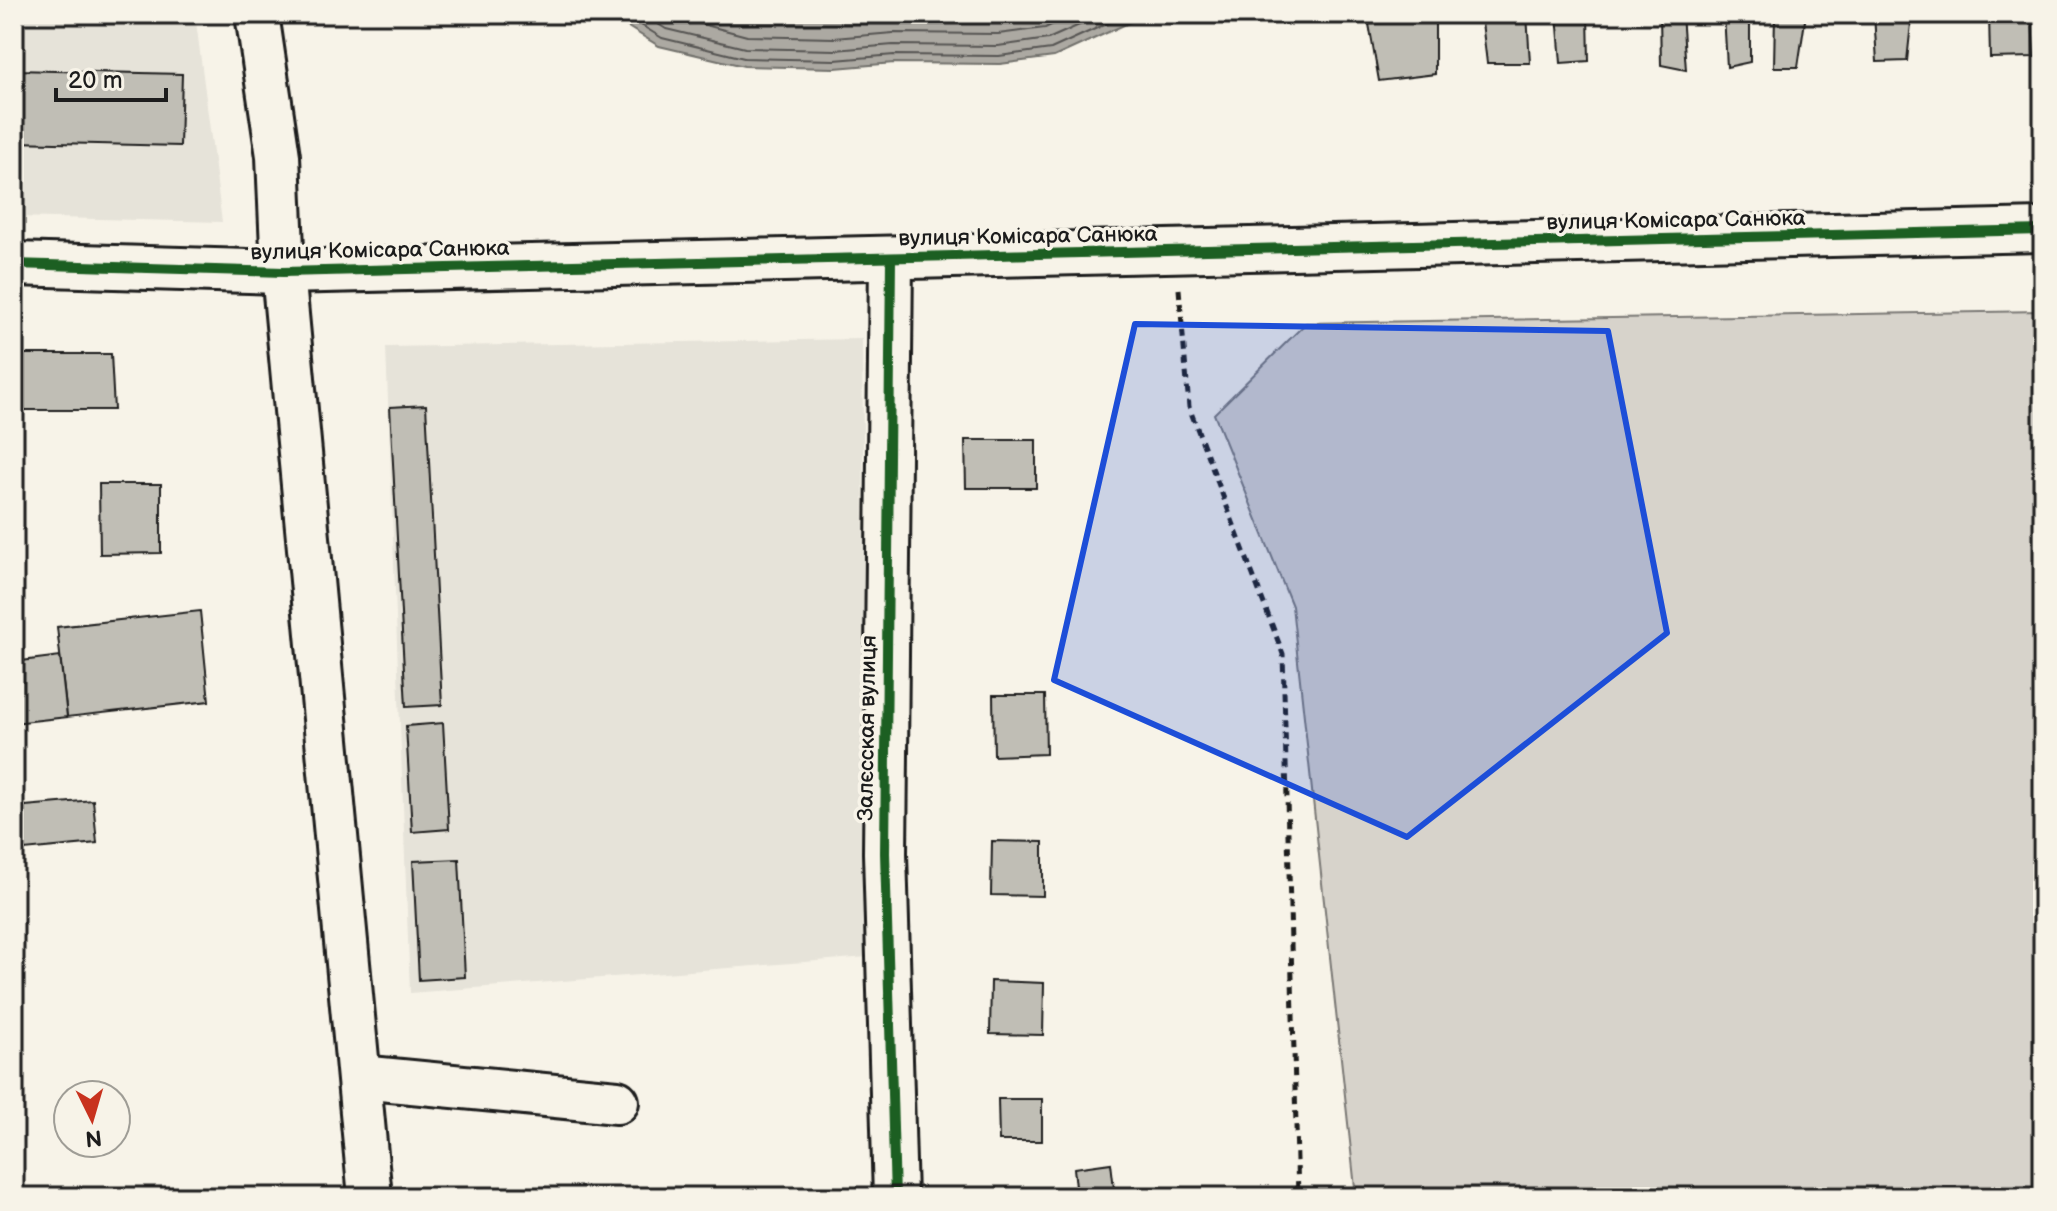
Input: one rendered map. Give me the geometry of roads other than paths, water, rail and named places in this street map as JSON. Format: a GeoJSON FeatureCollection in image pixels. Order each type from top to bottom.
{"type":"FeatureCollection","features":[{"type":"Feature","properties":{"kind":"street"},"geometry":{"type":"LineString","coordinates":[[257,14],[278,156],[283,272],[370,1197]]}},
{"type":"Feature","properties":{"kind":"street","name":"вулиця Комісара Санюка"},"geometry":{"type":"LineString","coordinates":[[14,264],[283,272],[2043,230]]}},
{"type":"Feature","properties":{"kind":"street","name":"Залєсская вулиця"},"geometry":{"type":"LineString","coordinates":[[891,259],[885,853],[895,1197]]}},
{"type":"Feature","properties":{"kind":"street"},"geometry":{"type":"LineString","coordinates":[[360,1077],[617,1102]]}},
{"type":"Feature","properties":{"kind":"water"},"geometry":{"type":"Polygon","coordinates":[[[607,14],[1148,14],[1054,57],[1000,64],[894,63],[835,68],[744,66],[659,46],[607,14]]]}}]}
